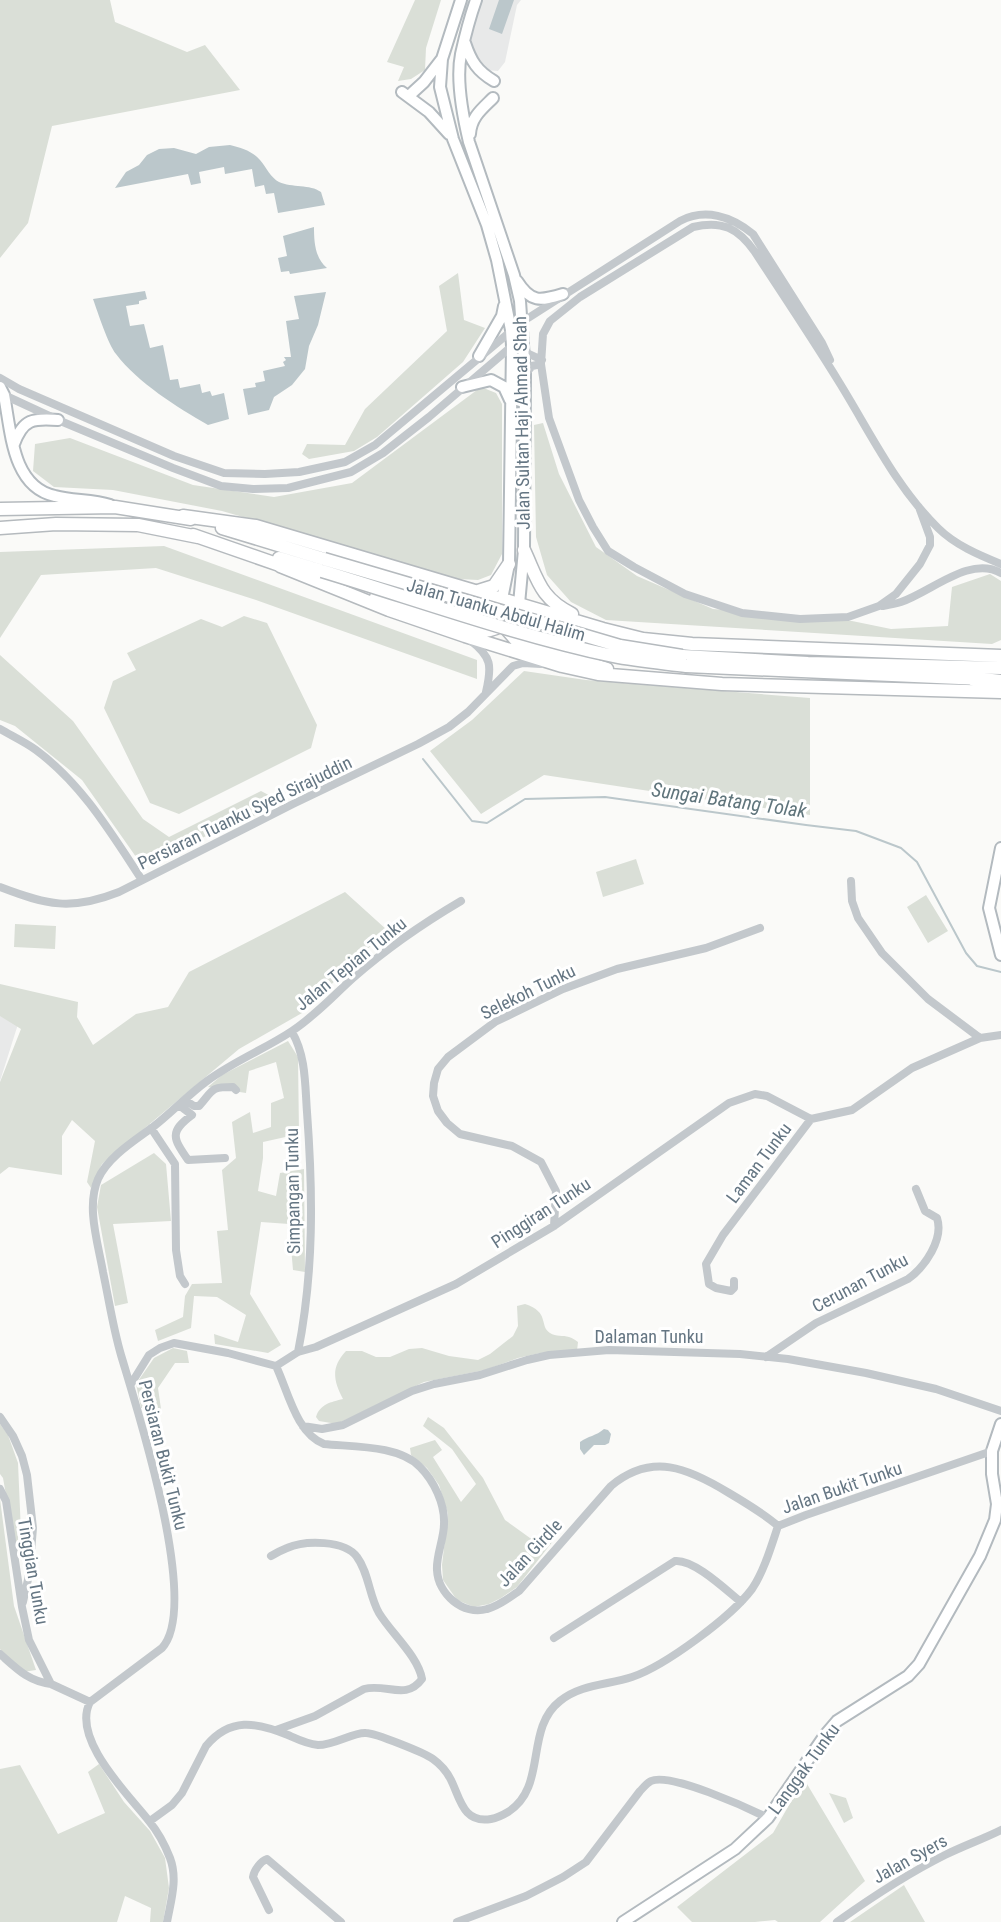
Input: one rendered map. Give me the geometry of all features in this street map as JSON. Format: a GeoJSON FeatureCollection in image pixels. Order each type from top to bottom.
{"type":"FeatureCollection","features":[{"type":"Feature","properties":{"kind":"highway"},"geometry":{"type":"LineString","coordinates":[[974,679],[1001,680]]}},
{"type":"Feature","properties":{"kind":"main road","name":"Jalan Tuanku Abdul Halim"},"geometry":{"type":"LineString","coordinates":[[0,509],[116,507],[256,526],[643,639],[692,644],[998,654]]}},
{"type":"Feature","properties":{"kind":"main road","name":"Jalan Tuanku Abdul Halim"},"geometry":{"type":"LineString","coordinates":[[183,516],[323,565]]}},
{"type":"Feature","properties":{"kind":"main road","name":"Jalan Tuanku Abdul Halim"},"geometry":{"type":"LineString","coordinates":[[0,528],[56,524],[138,525],[193,535],[323,565],[620,646],[684,661],[906,672],[1001,668]]}},
{"type":"Feature","properties":{"kind":"main road"},"geometry":{"type":"LineString","coordinates":[[193,535],[280,566],[484,631],[503,625],[512,617],[519,604]]}},
{"type":"Feature","properties":{"kind":"main road"},"geometry":{"type":"LineString","coordinates":[[524,550],[537,581],[552,602],[603,629]]}},
{"type":"Feature","properties":{"kind":"main road"},"geometry":{"type":"LineString","coordinates":[[477,591],[494,586],[509,564]]}},
{"type":"Feature","properties":{"kind":"main road","name":"Jalan Tuanku Abdul Halim"},"geometry":{"type":"LineString","coordinates":[[280,566],[389,610],[465,636],[563,661],[598,674],[722,684],[1001,692]]}},
{"type":"Feature","properties":{"kind":"main road"},"geometry":{"type":"LineString","coordinates":[[450,621],[467,618],[471,609],[470,602],[454,585]]}},
{"type":"Feature","properties":{"kind":"main road"},"geometry":{"type":"LineString","coordinates":[[502,599],[503,625],[516,640],[563,661]]}},
{"type":"Feature","properties":{"kind":"main road"},"geometry":{"type":"LineString","coordinates":[[563,661],[551,646],[546,634],[550,625],[563,620],[574,620]]}},
{"type":"Feature","properties":{"kind":"main road"},"geometry":{"type":"LineString","coordinates":[[711,657],[888,651]]}},
{"type":"Feature","properties":{"kind":"main road","name":"Jalan Tuanku Abdul Halim"},"geometry":{"type":"LineString","coordinates":[[684,661],[711,657],[808,663],[974,679]]}},
{"type":"Feature","properties":{"kind":"main road"},"geometry":{"type":"LineString","coordinates":[[722,684],[741,681],[859,680],[906,672]]}},
{"type":"Feature","properties":{"kind":"street","name":"Jalan Sultan Haji Ahmad Shah"},"geometry":{"type":"LineString","coordinates":[[461,0],[442,59],[440,87],[453,139],[488,225],[511,330],[509,564],[502,599]]}},
{"type":"Feature","properties":{"kind":"street","name":"Jalan Sultan Haji Ahmad Shah"},"geometry":{"type":"LineString","coordinates":[[476,0],[460,67],[463,114],[469,142],[514,275],[522,322],[525,374],[524,550],[519,604]]}},
{"type":"Feature","properties":{"kind":"street"},"geometry":{"type":"LineString","coordinates":[[465,43],[470,59],[476,68],[494,81]]}},
{"type":"Feature","properties":{"kind":"street"},"geometry":{"type":"LineString","coordinates":[[442,59],[424,82],[407,93],[453,139]]}},
{"type":"Feature","properties":{"kind":"street"},"geometry":{"type":"LineString","coordinates":[[469,142],[471,124],[475,116],[494,98]]}},
{"type":"Feature","properties":{"kind":"street"},"geometry":{"type":"LineString","coordinates":[[0,378],[19,389],[174,456],[224,473],[299,472],[345,462],[375,445],[522,322],[680,221],[705,213],[716,214],[744,226],[753,234],[822,343],[838,381]]}},
{"type":"Feature","properties":{"kind":"street"},"geometry":{"type":"LineString","coordinates":[[1001,564],[951,539],[919,507],[891,470],[838,381],[746,239],[739,233],[708,224],[693,228],[645,255],[580,297],[550,321],[543,334],[542,362],[549,418],[567,471],[592,527],[608,551],[685,594],[742,613],[800,619],[848,617],[879,606],[902,602],[966,571],[992,568],[1001,573]]}},
{"type":"Feature","properties":{"kind":"street"},"geometry":{"type":"LineString","coordinates":[[514,275],[525,292],[537,300],[563,294]]}},
{"type":"Feature","properties":{"kind":"street"},"geometry":{"type":"LineString","coordinates":[[479,356],[502,316],[504,298]]}},
{"type":"Feature","properties":{"kind":"street"},"geometry":{"type":"LineString","coordinates":[[1,393],[58,420],[221,486],[253,489],[288,488],[351,472],[383,453],[512,346],[542,362]]}},
{"type":"Feature","properties":{"kind":"street"},"geometry":{"type":"LineString","coordinates":[[525,374],[532,366],[542,362]]}},
{"type":"Feature","properties":{"kind":"street"},"geometry":{"type":"LineString","coordinates":[[462,387],[491,380],[504,387],[510,400]]}},
{"type":"Feature","properties":{"kind":"street"},"geometry":{"type":"LineString","coordinates":[[1,393],[20,468],[35,489],[53,496],[99,501],[116,507]]}},
{"type":"Feature","properties":{"kind":"street"},"geometry":{"type":"LineString","coordinates":[[14,445],[19,431],[28,423],[39,418],[58,420]]}},
{"type":"Feature","properties":{"kind":"street"},"geometry":{"type":"LineString","coordinates":[[879,606],[896,594],[921,564],[930,545],[930,537],[919,507]]}},
{"type":"Feature","properties":{"kind":"street"},"geometry":{"type":"LineString","coordinates":[[465,636],[480,649],[489,661],[490,672],[486,693]]}},
{"type":"Feature","properties":{"kind":"street","name":"Persiaran Tuanku Syed Sirajuddin"},"geometry":{"type":"LineString","coordinates":[[0,887],[28,898],[72,905],[97,901],[449,727],[468,712],[517,663],[563,661]]}},
{"type":"Feature","properties":{"kind":"street"},"geometry":{"type":"LineString","coordinates":[[0,729],[34,749],[77,787],[110,831],[142,880]]}},
{"type":"Feature","properties":{"kind":"street"},"geometry":{"type":"LineString","coordinates":[[1001,848],[988,908],[998,922],[1001,955]]}},
{"type":"Feature","properties":{"kind":"street"},"geometry":{"type":"LineString","coordinates":[[850,881],[852,901],[858,918],[882,953],[928,999],[980,1038]]}},
{"type":"Feature","properties":{"kind":"street","name":"Jalan Tepian Tunku"},"geometry":{"type":"LineString","coordinates":[[292,1032],[393,945],[460,901]]}},
{"type":"Feature","properties":{"kind":"street","name":"Selekoh Tunku"},"geometry":{"type":"LineString","coordinates":[[554,1226],[556,1191],[541,1162],[512,1146],[460,1134],[447,1124],[432,1096],[438,1070],[448,1057],[495,1022],[562,989],[617,969],[706,948],[760,928]]}},
{"type":"Feature","properties":{"kind":"street","name":"Persiaran Bukit Tunku"},"geometry":{"type":"LineString","coordinates":[[90,1702],[162,1648],[171,1636],[174,1575],[162,1499],[114,1324],[96,1236],[93,1202],[97,1181],[122,1151],[207,1081],[236,1062],[292,1032]]}},
{"type":"Feature","properties":{"kind":"street","name":"Simpangan Tunku"},"geometry":{"type":"LineString","coordinates":[[292,1032],[298,1042],[303,1062],[312,1179],[309,1280],[298,1352]]}},
{"type":"Feature","properties":{"kind":"street","name":"Laman Tunku"},"geometry":{"type":"LineString","coordinates":[[734,1281],[734,1288],[731,1291],[709,1284],[706,1264],[723,1235],[812,1119],[852,1110],[912,1068],[980,1038],[1001,1035]]}},
{"type":"Feature","properties":{"kind":"street"},"geometry":{"type":"LineString","coordinates":[[225,1158],[188,1160],[176,1139],[176,1130],[192,1115],[213,1089],[233,1087],[236,1090]]}},
{"type":"Feature","properties":{"kind":"street","name":"Pinggiran Tunku"},"geometry":{"type":"LineString","coordinates":[[276,1366],[298,1352],[316,1347],[456,1284],[554,1226],[729,1103],[755,1094],[767,1096],[812,1119]]}},
{"type":"Feature","properties":{"kind":"street"},"geometry":{"type":"LineString","coordinates":[[182,1102],[199,1106]]}},
{"type":"Feature","properties":{"kind":"street"},"geometry":{"type":"LineString","coordinates":[[182,1102],[192,1115]]}},
{"type":"Feature","properties":{"kind":"street"},"geometry":{"type":"LineString","coordinates":[[151,1128],[175,1164],[176,1250],[180,1276],[185,1284]]}},
{"type":"Feature","properties":{"kind":"street","name":"Cerunan Tunku"},"geometry":{"type":"LineString","coordinates":[[766,1357],[816,1323],[918,1272],[934,1245],[940,1226],[937,1218],[925,1211],[916,1189]]}},
{"type":"Feature","properties":{"kind":"street"},"geometry":{"type":"LineString","coordinates":[[130,1384],[149,1355],[174,1343],[228,1353],[276,1366]]}},
{"type":"Feature","properties":{"kind":"street","name":"Dalaman Tunku"},"geometry":{"type":"LineString","coordinates":[[303,1426],[322,1429],[343,1425],[412,1391],[480,1375],[549,1355],[609,1350],[740,1354],[766,1357],[866,1373],[926,1387],[1001,1411]]}},
{"type":"Feature","properties":{"kind":"street","name":"Jalan Girdle"},"geometry":{"type":"LineString","coordinates":[[276,1366],[303,1426],[312,1438],[324,1444],[382,1449],[402,1455],[419,1465],[431,1480],[441,1500],[444,1524],[437,1569],[439,1582],[448,1597],[469,1610],[490,1609],[519,1591],[611,1486],[621,1478],[648,1467],[667,1466],[703,1477],[753,1507],[778,1526]]}},
{"type":"Feature","properties":{"kind":"street"},"geometry":{"type":"LineString","coordinates":[[0,1417],[13,1436],[27,1474],[33,1528],[29,1575],[22,1606]]}},
{"type":"Feature","properties":{"kind":"street","name":"Langgak Tunku"},"geometry":{"type":"LineString","coordinates":[[623,1922],[735,1849],[768,1818],[837,1721],[914,1671],[980,1556],[995,1520],[997,1504],[992,1474],[992,1451],[1001,1424]]}},
{"type":"Feature","properties":{"kind":"street","name":"Jalan Bukit Tunku"},"geometry":{"type":"LineString","coordinates":[[150,1821],[172,1805],[183,1793],[206,1746],[218,1734],[229,1726],[247,1724],[276,1730],[304,1742],[318,1745],[336,1742],[366,1732],[424,1753],[435,1760],[450,1779],[465,1811],[476,1818],[490,1820],[499,1817],[514,1808],[526,1793],[532,1775],[539,1736],[544,1721],[552,1709],[575,1692],[630,1678],[651,1668],[722,1620],[741,1602],[753,1586],[778,1526],[992,1451]]}},
{"type":"Feature","properties":{"kind":"street","name":"Tinggian Tunku"},"geometry":{"type":"LineString","coordinates":[[0,1489],[6,1501],[29,1640],[51,1684]]}},
{"type":"Feature","properties":{"kind":"street"},"geometry":{"type":"LineString","coordinates":[[271,1556],[290,1546],[331,1543],[347,1548],[357,1555],[378,1611],[418,1666],[422,1679],[405,1691],[372,1687],[364,1689],[315,1716],[276,1730]]}},
{"type":"Feature","properties":{"kind":"street"},"geometry":{"type":"LineString","coordinates":[[554,1638],[675,1561],[687,1563],[698,1569],[741,1602]]}},
{"type":"Feature","properties":{"kind":"street"},"geometry":{"type":"LineString","coordinates":[[0,1654],[23,1674],[37,1682],[51,1684],[90,1702],[86,1713],[88,1732],[92,1741],[124,1791],[150,1821],[170,1859],[173,1872],[173,1893],[167,1922]]}},
{"type":"Feature","properties":{"kind":"street"},"geometry":{"type":"LineString","coordinates":[[457,1922],[526,1896],[586,1862],[640,1791],[651,1781],[663,1779],[716,1795],[768,1818]]}},
{"type":"Feature","properties":{"kind":"street","name":"Jalan Syers"},"geometry":{"type":"LineString","coordinates":[[837,1922],[908,1875],[945,1855],[1001,1830]]}},
{"type":"Feature","properties":{"kind":"street"},"geometry":{"type":"LineString","coordinates":[[269,1910],[253,1877],[254,1872],[267,1859],[341,1922]]}},
{"type":"Feature","properties":{"kind":"shaded area"},"geometry":{"type":"Polygon","coordinates":[[[0,0],[110,0],[115,22],[187,52],[205,45],[240,90],[52,126],[28,223],[0,258],[0,0]]]}},
{"type":"Feature","properties":{"kind":"shaded area"},"geometry":{"type":"Polygon","coordinates":[[[415,0],[441,0],[426,48],[425,70],[411,79],[398,81],[404,67],[387,62],[415,0]]]}},
{"type":"Feature","properties":{"kind":"shaded area"},"geometry":{"type":"Polygon","coordinates":[[[481,0],[521,0],[517,5],[505,62],[498,71],[486,70],[468,42],[481,0]]]}},
{"type":"Feature","properties":{"kind":"shaded area"},"geometry":{"type":"Polygon","coordinates":[[[499,0],[514,0],[502,34],[489,29],[499,0]]]}},
{"type":"Feature","properties":{"kind":"shaded area"},"geometry":{"type":"Polygon","coordinates":[[[230,145],[254,154],[279,182],[312,188],[321,192],[325,205],[278,213],[274,193],[266,194],[264,185],[255,187],[252,169],[225,174],[224,167],[199,172],[201,183],[191,185],[188,174],[115,188],[126,172],[139,165],[147,155],[159,149],[174,148],[196,154],[209,147],[230,145]]]}},
{"type":"Feature","properties":{"kind":"shaded area"},"geometry":{"type":"Polygon","coordinates":[[[314,227],[318,255],[327,268],[290,274],[289,271],[281,272],[278,258],[287,256],[283,236],[314,227]]]}},
{"type":"Feature","properties":{"kind":"shaded area"},"geometry":{"type":"Polygon","coordinates":[[[458,273],[464,320],[485,328],[463,362],[377,437],[354,451],[309,459],[302,454],[307,444],[345,445],[365,409],[447,331],[439,286],[458,273]]]}},
{"type":"Feature","properties":{"kind":"shaded area"},"geometry":{"type":"Polygon","coordinates":[[[145,291],[147,299],[139,301],[139,304],[126,306],[130,326],[144,324],[150,348],[163,345],[170,380],[178,379],[180,388],[200,384],[202,393],[210,391],[212,396],[224,393],[229,419],[208,425],[171,402],[135,375],[116,354],[103,328],[93,299],[145,291]]]}},
{"type":"Feature","properties":{"kind":"shaded area"},"geometry":{"type":"Polygon","coordinates":[[[326,292],[318,325],[309,346],[305,369],[292,385],[274,397],[269,410],[248,415],[243,389],[256,387],[255,383],[265,381],[263,371],[285,366],[284,357],[291,357],[286,321],[299,319],[294,296],[326,292]]]}},
{"type":"Feature","properties":{"kind":"shaded area"},"geometry":{"type":"Polygon","coordinates":[[[481,387],[496,393],[502,404],[502,554],[491,575],[478,580],[459,579],[222,511],[113,490],[54,487],[33,471],[35,444],[70,438],[193,485],[274,497],[352,483],[481,387]]]}},
{"type":"Feature","properties":{"kind":"shaded area"},"geometry":{"type":"Polygon","coordinates":[[[543,423],[559,474],[596,547],[637,576],[713,609],[852,621],[891,629],[948,626],[952,587],[990,574],[1001,581],[1001,640],[992,644],[606,620],[571,602],[547,575],[536,537],[534,425],[543,423]]]}},
{"type":"Feature","properties":{"kind":"shaded area"},"geometry":{"type":"Polygon","coordinates":[[[164,546],[477,660],[477,679],[256,600],[156,568],[41,575],[0,638],[0,552],[164,546]]]}},
{"type":"Feature","properties":{"kind":"shaded area"},"geometry":{"type":"Polygon","coordinates":[[[244,616],[267,623],[317,725],[311,748],[179,814],[150,803],[104,708],[113,681],[136,670],[127,653],[201,619],[222,627],[244,616]]]}},
{"type":"Feature","properties":{"kind":"shaded area"},"geometry":{"type":"Polygon","coordinates":[[[0,655],[73,721],[143,819],[169,837],[261,791],[280,801],[272,808],[141,864],[82,780],[15,726],[0,720],[0,655]]]}},
{"type":"Feature","properties":{"kind":"shaded area"},"geometry":{"type":"Polygon","coordinates":[[[524,671],[586,680],[810,698],[810,815],[737,804],[730,811],[722,802],[544,775],[481,814],[430,751],[472,720],[524,671]]]}},
{"type":"Feature","properties":{"kind":"shaded area"},"geometry":{"type":"Polygon","coordinates":[[[636,859],[644,884],[603,897],[596,872],[636,859]]]}},
{"type":"Feature","properties":{"kind":"shaded area"},"geometry":{"type":"Polygon","coordinates":[[[345,892],[387,930],[302,1013],[239,1049],[102,1164],[91,1188],[87,1182],[95,1141],[72,1120],[62,1136],[62,1175],[9,1167],[0,1174],[0,1082],[21,1029],[0,1016],[0,984],[78,1002],[77,1017],[93,1045],[136,1014],[168,1007],[189,972],[345,892]]]}},
{"type":"Feature","properties":{"kind":"shaded area"},"geometry":{"type":"Polygon","coordinates":[[[926,895],[948,931],[928,943],[907,907],[926,895]]]}},
{"type":"Feature","properties":{"kind":"shaded area"},"geometry":{"type":"Polygon","coordinates":[[[15,924],[56,926],[55,949],[14,947],[15,924]]]}},
{"type":"Feature","properties":{"kind":"shaded area"},"geometry":{"type":"Polygon","coordinates":[[[0,1013],[19,1021],[0,1081],[0,1013]]]}},
{"type":"Feature","properties":{"kind":"shaded area"},"geometry":{"type":"Polygon","coordinates":[[[288,1041],[298,1057],[299,1134],[263,1142],[258,1191],[276,1196],[280,1173],[304,1169],[305,1272],[293,1270],[289,1224],[261,1222],[250,1294],[281,1345],[268,1353],[215,1344],[214,1334],[238,1342],[246,1315],[217,1297],[194,1296],[191,1328],[158,1341],[155,1330],[183,1317],[185,1296],[192,1284],[222,1283],[217,1231],[228,1230],[222,1170],[236,1158],[232,1122],[250,1112],[253,1133],[271,1127],[271,1103],[284,1098],[276,1062],[249,1071],[246,1093],[208,1087],[222,1075],[288,1041]]]}},
{"type":"Feature","properties":{"kind":"shaded area"},"geometry":{"type":"Polygon","coordinates":[[[154,1153],[166,1164],[171,1221],[113,1224],[128,1303],[115,1306],[97,1207],[101,1185],[154,1153]]]}},
{"type":"Feature","properties":{"kind":"shaded area"},"geometry":{"type":"Polygon","coordinates":[[[525,1304],[538,1311],[550,1333],[570,1337],[578,1342],[577,1351],[540,1353],[485,1370],[424,1382],[337,1424],[319,1421],[316,1417],[323,1406],[343,1399],[335,1374],[338,1363],[346,1351],[362,1351],[376,1357],[390,1357],[409,1349],[422,1348],[449,1356],[478,1360],[490,1354],[513,1336],[518,1326],[517,1306],[525,1304]]]}},
{"type":"Feature","properties":{"kind":"shaded area"},"geometry":{"type":"Polygon","coordinates":[[[173,1348],[187,1351],[189,1363],[175,1363],[158,1388],[161,1409],[141,1408],[136,1384],[154,1358],[173,1348]]]}},
{"type":"Feature","properties":{"kind":"shaded area"},"geometry":{"type":"Polygon","coordinates":[[[428,1417],[444,1428],[483,1478],[505,1520],[530,1538],[557,1536],[517,1587],[489,1604],[474,1607],[457,1600],[443,1580],[442,1565],[448,1514],[439,1485],[427,1468],[411,1455],[410,1448],[435,1440],[442,1450],[433,1457],[461,1502],[476,1484],[452,1449],[423,1426],[428,1417]]]}},
{"type":"Feature","properties":{"kind":"shaded area"},"geometry":{"type":"Polygon","coordinates":[[[0,1424],[8,1435],[18,1463],[22,1556],[17,1556],[3,1478],[0,1474],[0,1424]]]}},
{"type":"Feature","properties":{"kind":"shaded area"},"geometry":{"type":"Polygon","coordinates":[[[604,1429],[611,1434],[609,1443],[594,1445],[584,1455],[580,1449],[580,1442],[604,1429]]]}},
{"type":"Feature","properties":{"kind":"shaded area"},"geometry":{"type":"Polygon","coordinates":[[[0,1499],[14,1606],[36,1670],[23,1672],[0,1649],[0,1499]]]}},
{"type":"Feature","properties":{"kind":"shaded area"},"geometry":{"type":"Polygon","coordinates":[[[99,1764],[124,1802],[150,1831],[165,1858],[169,1888],[163,1922],[150,1922],[151,1908],[125,1896],[117,1922],[0,1922],[0,1769],[20,1765],[58,1834],[105,1813],[88,1772],[99,1764]]]}},
{"type":"Feature","properties":{"kind":"shaded area"},"geometry":{"type":"Polygon","coordinates":[[[804,1779],[865,1881],[820,1922],[778,1922],[775,1920],[692,1922],[677,1907],[773,1833],[804,1779]]]}},
{"type":"Feature","properties":{"kind":"shaded area"},"geometry":{"type":"Polygon","coordinates":[[[829,1793],[846,1798],[853,1818],[844,1823],[829,1793]]]}},
{"type":"Feature","properties":{"kind":"shaded area"},"geometry":{"type":"Polygon","coordinates":[[[904,1885],[925,1922],[850,1922],[904,1885]]]}},
{"type":"Feature","properties":{"kind":"waterway","name":"Sungai Batang Tolak"},"geometry":{"type":"LineString","coordinates":[[423,759],[472,821],[487,823],[525,799],[605,797],[856,831],[901,848],[917,862],[966,953],[977,966],[1001,972]]}}]}
